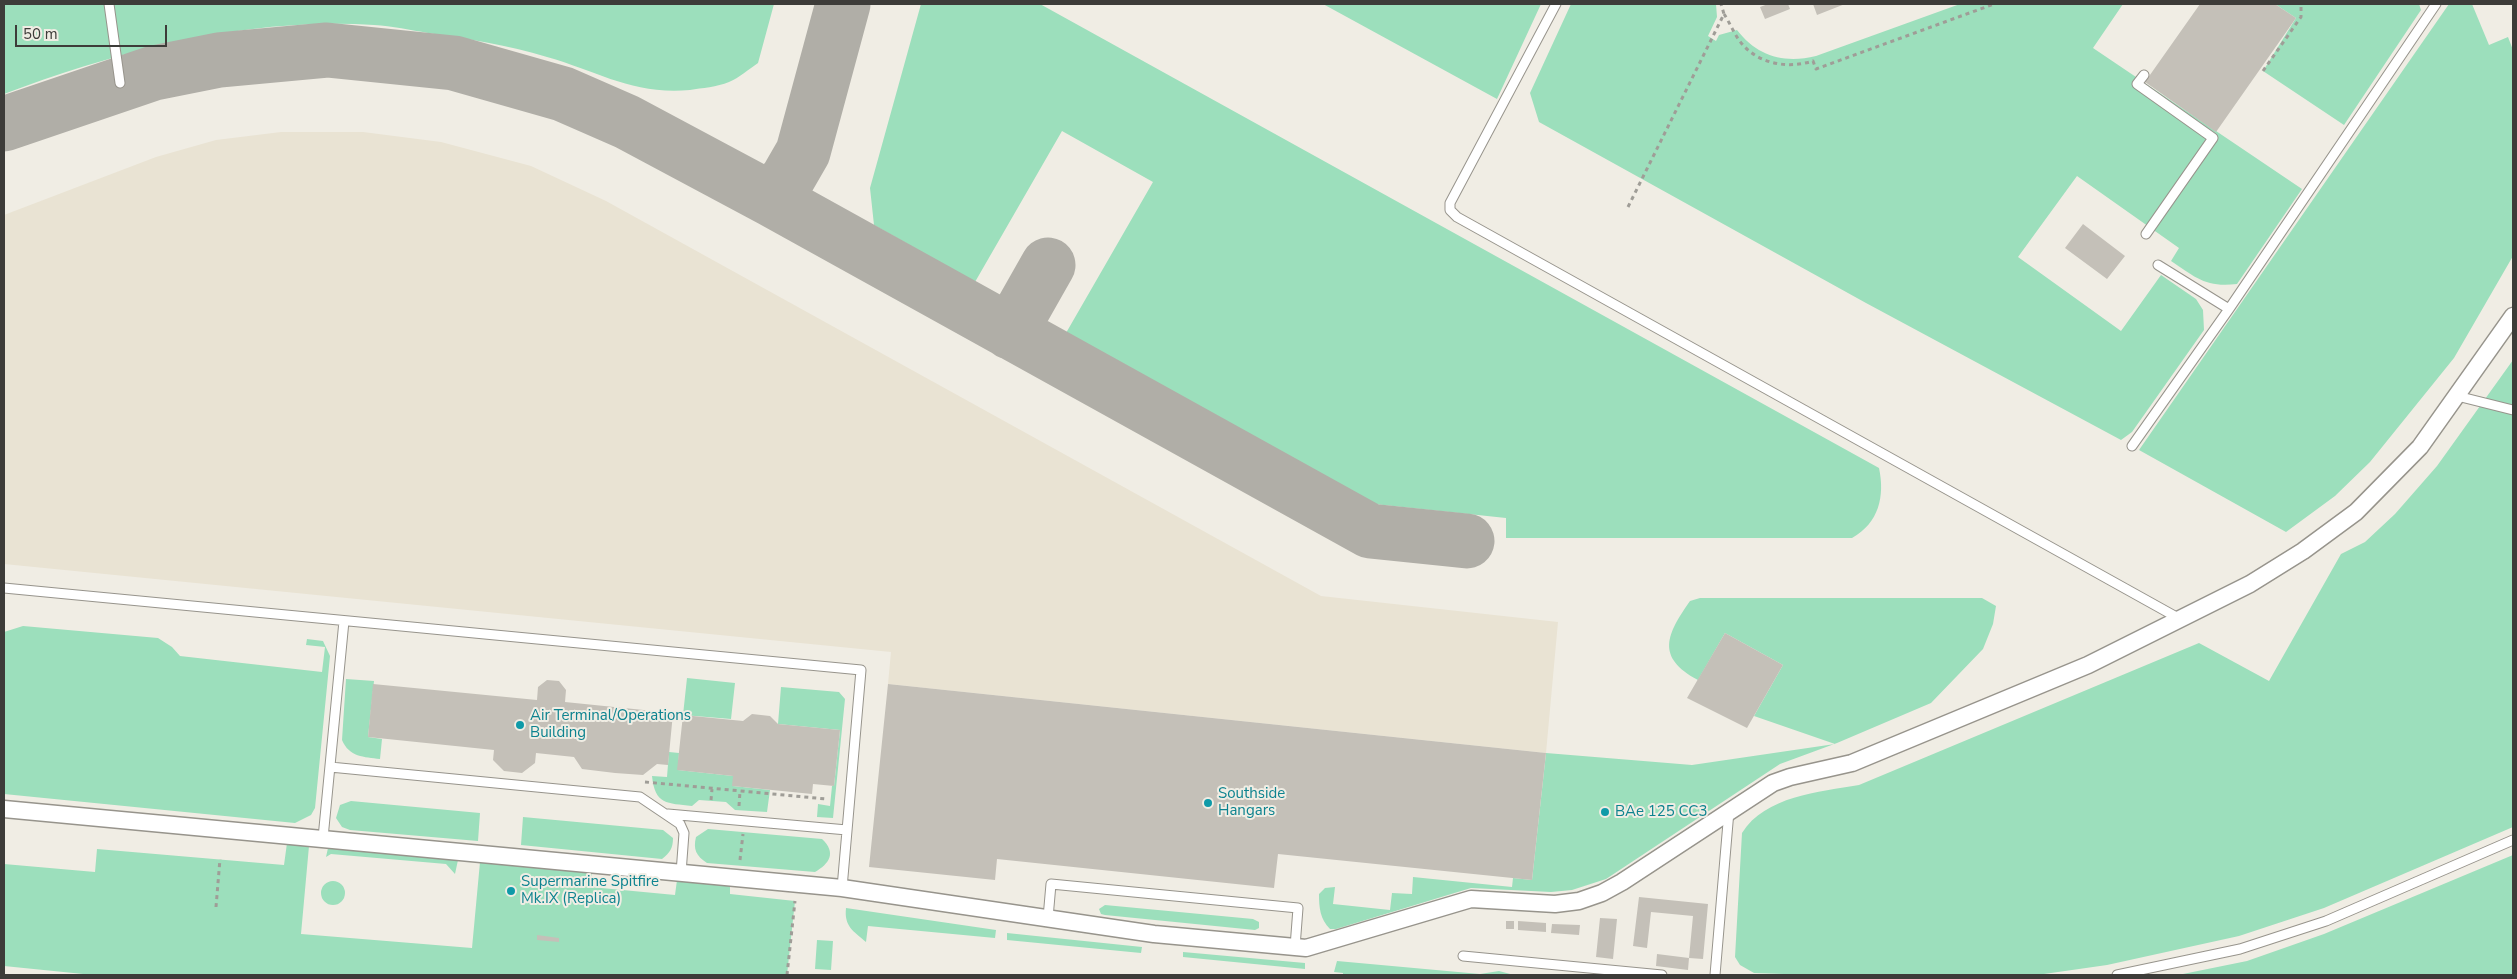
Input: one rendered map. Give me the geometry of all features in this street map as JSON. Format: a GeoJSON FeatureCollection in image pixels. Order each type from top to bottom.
{"type":"FeatureCollection","features":[{"type":"Feature","properties":{"kind":"street"},"geometry":{"type":"LineString","coordinates":[[4,809],[842,888],[1154,934],[1306,948],[1471,899],[1555,904],[1579,901],[1602,893],[1622,882],[1773,783],[1852,763],[2088,665],[2265,575],[2303,551],[2356,512],[2420,447],[2513,316]]}},
{"type":"Feature","properties":{"kind":"lane"},"geometry":{"type":"LineString","coordinates":[[109,4],[120,83]]}},
{"type":"Feature","properties":{"kind":"lane"},"geometry":{"type":"LineString","coordinates":[[1555,4],[1450,203],[1450,210],[1457,217],[2180,619]]}},
{"type":"Feature","properties":{"kind":"lane"},"geometry":{"type":"LineString","coordinates":[[2132,446],[2436,4]]}},
{"type":"Feature","properties":{"kind":"lane"},"geometry":{"type":"LineString","coordinates":[[2144,75],[2137,84],[2213,138],[2146,234]]}},
{"type":"Feature","properties":{"kind":"lane"},"geometry":{"type":"LineString","coordinates":[[2158,265],[2228,309]]}},
{"type":"Feature","properties":{"kind":"lane"},"geometry":{"type":"LineString","coordinates":[[2457,396],[2513,410]]}},
{"type":"Feature","properties":{"kind":"lane"},"geometry":{"type":"LineString","coordinates":[[4,588],[861,670],[842,888]]}},
{"type":"Feature","properties":{"kind":"lane"},"geometry":{"type":"LineString","coordinates":[[323,838],[344,621]]}},
{"type":"Feature","properties":{"kind":"lane"},"geometry":{"type":"LineString","coordinates":[[330,767],[640,797],[680,824],[684,833],[681,873]]}},
{"type":"Feature","properties":{"kind":"lane"},"geometry":{"type":"LineString","coordinates":[[1715,975],[1729,811]]}},
{"type":"Feature","properties":{"kind":"lane"},"geometry":{"type":"LineString","coordinates":[[667,814],[847,830]]}},
{"type":"Feature","properties":{"kind":"lane"},"geometry":{"type":"LineString","coordinates":[[2117,975],[2240,949],[2326,921],[2513,840]]}},
{"type":"Feature","properties":{"kind":"lane"},"geometry":{"type":"LineString","coordinates":[[1048,918],[1051,884],[1298,908],[1295,947]]}},
{"type":"Feature","properties":{"kind":"lane"},"geometry":{"type":"LineString","coordinates":[[1463,956],[1662,975]]}},
{"type":"Feature","properties":{"kind":"path"},"geometry":{"type":"LineString","coordinates":[[1720,4],[1741,43],[1753,56],[1787,65],[1813,61],[1816,69],[1994,4]]}},
{"type":"Feature","properties":{"kind":"path"},"geometry":{"type":"LineString","coordinates":[[2262,70],[2301,17],[2301,4]]}},
{"type":"Feature","properties":{"kind":"path"},"geometry":{"type":"LineString","coordinates":[[1628,207],[1724,14]]}},
{"type":"Feature","properties":{"kind":"path"},"geometry":{"type":"LineString","coordinates":[[643,782],[826,799]]}},
{"type":"Feature","properties":{"kind":"path"},"geometry":{"type":"LineString","coordinates":[[712,788],[712,800]]}},
{"type":"Feature","properties":{"kind":"path"},"geometry":{"type":"LineString","coordinates":[[216,907],[220,859]]}},
{"type":"Feature","properties":{"kind":"shaded area"},"geometry":{"type":"Polygon","coordinates":[[[281,132],[363,132],[441,142],[531,166],[606,201],[1321,596],[1558,622],[1546,753],[888,684],[891,652],[4,564],[4,215],[156,157],[216,140],[281,132]]]}},
{"type":"Feature","properties":{"kind":"green space"},"geometry":{"type":"Polygon","coordinates":[[[4,4],[774,4],[758,63],[729,82],[690,90],[669,91],[633,86],[547,57],[488,43],[388,26],[327,24],[279,26],[186,40],[93,64],[4,94],[4,4]]]}},
{"type":"Feature","properties":{"kind":"green space"},"geometry":{"type":"Polygon","coordinates":[[[921,4],[1040,4],[1879,468],[1881,489],[1878,508],[1874,517],[1861,532],[1852,538],[1506,538],[1506,518],[1374,504],[1066,333],[1153,182],[1062,131],[975,282],[874,225],[870,188],[921,4]]]}},
{"type":"Feature","properties":{"kind":"green space"},"geometry":{"type":"Polygon","coordinates":[[[1323,4],[1541,4],[1497,99],[1323,4]]]}},
{"type":"Feature","properties":{"kind":"green space"},"geometry":{"type":"Polygon","coordinates":[[[1571,4],[1716,4],[1717,17],[1708,36],[1716,41],[1719,35],[1737,30],[1762,52],[1772,56],[1793,59],[1816,56],[1960,4],[2123,4],[2093,48],[2302,189],[2237,284],[2209,283],[2187,272],[2171,261],[2179,248],[2077,176],[2018,257],[2121,331],[2161,275],[2196,299],[2203,310],[2204,330],[2132,432],[2121,440],[1866,303],[1539,122],[1530,93],[1571,4]]]}},
{"type":"Feature","properties":{"kind":"green space"},"geometry":{"type":"Polygon","coordinates":[[[2275,4],[2419,4],[2421,10],[2344,125],[2263,71],[2296,18],[2275,4]]]}},
{"type":"Feature","properties":{"kind":"green space"},"geometry":{"type":"Polygon","coordinates":[[[2449,4],[2472,4],[2489,45],[2508,37],[2513,50],[2513,256],[2454,358],[2370,462],[2335,496],[2286,532],[2139,450],[2449,4]]]}},
{"type":"Feature","properties":{"kind":"green space"},"geometry":{"type":"Polygon","coordinates":[[[2513,360],[2513,827],[2324,908],[2239,936],[2107,965],[2037,975],[1813,975],[1754,973],[1740,965],[1735,957],[1742,833],[1764,811],[1794,798],[1859,785],[2199,643],[2269,681],[2341,554],[2365,542],[2395,514],[2437,466],[2513,360]]]}},
{"type":"Feature","properties":{"kind":"green space"},"geometry":{"type":"Polygon","coordinates":[[[1700,598],[1982,598],[1996,606],[1993,624],[1983,649],[1931,703],[1835,744],[1754,716],[1783,665],[1725,633],[1698,680],[1675,663],[1669,644],[1671,634],[1690,601],[1700,598]]]}},
{"type":"Feature","properties":{"kind":"green space"},"geometry":{"type":"Polygon","coordinates":[[[23,626],[158,638],[172,647],[180,656],[322,672],[325,647],[306,645],[307,639],[323,641],[330,656],[315,808],[311,815],[295,823],[4,794],[4,632],[23,626]]]}},
{"type":"Feature","properties":{"kind":"green space"},"geometry":{"type":"Polygon","coordinates":[[[687,678],[735,683],[731,719],[683,715],[687,678]]]}},
{"type":"Feature","properties":{"kind":"green space"},"geometry":{"type":"Polygon","coordinates":[[[346,679],[374,681],[368,737],[382,739],[380,759],[363,757],[353,753],[345,746],[342,740],[346,679]]]}},
{"type":"Feature","properties":{"kind":"green space"},"geometry":{"type":"Polygon","coordinates":[[[781,687],[839,692],[845,699],[833,818],[817,817],[818,804],[830,806],[840,730],[778,724],[781,687]]]}},
{"type":"Feature","properties":{"kind":"green space"},"geometry":{"type":"Polygon","coordinates":[[[1834,744],[1780,764],[1606,879],[1572,890],[1551,892],[1471,888],[1336,929],[1330,929],[1322,917],[1319,894],[1325,888],[1335,887],[1333,904],[1390,910],[1392,893],[1412,894],[1413,877],[1512,887],[1513,878],[1532,880],[1546,753],[1692,765],[1834,744]]]}},
{"type":"Feature","properties":{"kind":"green space"},"geometry":{"type":"Polygon","coordinates":[[[669,752],[679,753],[678,770],[733,776],[733,786],[770,790],[767,812],[735,810],[726,802],[699,800],[692,806],[664,801],[656,792],[652,776],[667,777],[669,752]]]}},
{"type":"Feature","properties":{"kind":"green space"},"geometry":{"type":"Polygon","coordinates":[[[351,801],[480,813],[478,841],[350,830],[342,827],[336,818],[340,805],[351,801]]]}},
{"type":"Feature","properties":{"kind":"green space"},"geometry":{"type":"Polygon","coordinates":[[[523,817],[663,830],[673,838],[672,847],[662,859],[521,845],[523,817]]]}},
{"type":"Feature","properties":{"kind":"green space"},"geometry":{"type":"Polygon","coordinates":[[[708,829],[822,839],[829,849],[829,858],[815,872],[707,863],[696,852],[695,845],[696,837],[708,829]]]}},
{"type":"Feature","properties":{"kind":"green space"},"geometry":{"type":"Polygon","coordinates":[[[287,843],[309,846],[301,934],[472,948],[480,862],[592,872],[591,887],[675,895],[677,880],[730,885],[730,894],[795,901],[787,975],[93,975],[4,966],[4,864],[95,872],[97,849],[284,865],[287,843]]]}},
{"type":"Feature","properties":{"kind":"green space"},"geometry":{"type":"Polygon","coordinates":[[[328,848],[458,860],[455,874],[446,864],[331,854],[326,857],[328,848]]]}},
{"type":"Feature","properties":{"kind":"green space"},"geometry":{"type":"Polygon","coordinates":[[[2513,855],[2513,975],[2178,975],[2247,961],[2324,934],[2513,855]]]}},
{"type":"Feature","properties":{"kind":"green space"},"geometry":{"type":"Polygon","coordinates":[[[328,881],[338,881],[345,888],[345,898],[338,905],[328,905],[321,898],[321,888],[328,881]]]}},
{"type":"Feature","properties":{"kind":"green space"},"geometry":{"type":"Polygon","coordinates":[[[1105,905],[1253,919],[1259,922],[1259,928],[1255,930],[1105,915],[1101,914],[1099,909],[1105,905]]]}},
{"type":"Feature","properties":{"kind":"green space"},"geometry":{"type":"Polygon","coordinates":[[[846,908],[996,930],[995,938],[868,926],[866,942],[850,928],[846,919],[846,908]]]}},
{"type":"Feature","properties":{"kind":"green space"},"geometry":{"type":"Polygon","coordinates":[[[1007,933],[1142,947],[1141,953],[1007,940],[1007,933]]]}},
{"type":"Feature","properties":{"kind":"green space"},"geometry":{"type":"Polygon","coordinates":[[[817,940],[833,941],[831,970],[815,969],[817,940]]]}},
{"type":"Feature","properties":{"kind":"green space"},"geometry":{"type":"Polygon","coordinates":[[[1183,952],[1305,963],[1305,969],[1183,957],[1183,952]]]}},
{"type":"Feature","properties":{"kind":"green space"},"geometry":{"type":"Polygon","coordinates":[[[1337,961],[1480,974],[1499,971],[1514,975],[1343,975],[1343,973],[1334,972],[1337,961]]]}},
{"type":"Feature","properties":{"kind":"building"},"geometry":{"type":"Polygon","coordinates":[[[1768,4],[1788,4],[1790,9],[1765,19],[1760,7],[1768,4]]]}},
{"type":"Feature","properties":{"kind":"building"},"geometry":{"type":"Polygon","coordinates":[[[1813,4],[1845,4],[1817,15],[1813,4]]]}},
{"type":"Feature","properties":{"kind":"building"},"geometry":{"type":"Polygon","coordinates":[[[2200,4],[2275,4],[2296,18],[2216,132],[2145,82],[2200,4]]]}},
{"type":"Feature","properties":{"kind":"building"},"geometry":{"type":"Polygon","coordinates":[[[2083,224],[2125,256],[2107,279],[2065,248],[2083,224]]]}},
{"type":"Feature","properties":{"kind":"building"},"geometry":{"type":"Polygon","coordinates":[[[1725,633],[1783,665],[1747,728],[1687,698],[1725,633]]]}},
{"type":"Feature","properties":{"kind":"building","name":"Air Terminal/Operations Building"},"geometry":{"type":"Polygon","coordinates":[[[547,680],[559,681],[566,690],[565,702],[673,713],[668,765],[657,764],[643,775],[615,773],[582,769],[574,757],[536,753],[535,763],[522,773],[504,771],[493,760],[494,750],[368,737],[373,684],[537,700],[538,687],[547,680]]]}},
{"type":"Feature","properties":{"kind":"building","name":"Southside Hangars"},"geometry":{"type":"Polygon","coordinates":[[[888,684],[1546,753],[1532,880],[1278,854],[1274,888],[997,859],[995,880],[869,867],[888,684]]]}},
{"type":"Feature","properties":{"kind":"building","name":"Air Terminal/Operations Building"},"geometry":{"type":"Polygon","coordinates":[[[752,714],[770,716],[778,724],[840,730],[834,786],[813,784],[812,794],[732,786],[733,776],[677,770],[683,715],[743,721],[752,714]]]}},
{"type":"Feature","properties":{"kind":"building"},"geometry":{"type":"Polygon","coordinates":[[[1639,897],[1708,904],[1703,959],[1689,958],[1693,916],[1651,912],[1647,948],[1633,946],[1639,897]]]}},
{"type":"Feature","properties":{"kind":"building"},"geometry":{"type":"Polygon","coordinates":[[[1600,918],[1617,919],[1613,959],[1596,957],[1600,918]]]}},
{"type":"Feature","properties":{"kind":"building"},"geometry":{"type":"Polygon","coordinates":[[[1506,921],[1514,921],[1514,929],[1506,929],[1506,921]]]}},
{"type":"Feature","properties":{"kind":"building"},"geometry":{"type":"Polygon","coordinates":[[[1518,921],[1546,923],[1546,932],[1518,930],[1518,921]]]}},
{"type":"Feature","properties":{"kind":"building"},"geometry":{"type":"Polygon","coordinates":[[[1552,924],[1580,925],[1579,935],[1551,933],[1552,924]]]}},
{"type":"Feature","properties":{"kind":"building"},"geometry":{"type":"Polygon","coordinates":[[[537,935],[559,938],[559,942],[537,940],[537,935]]]}},
{"type":"Feature","properties":{"kind":"building"},"geometry":{"type":"Polygon","coordinates":[[[1657,954],[1689,958],[1688,970],[1656,966],[1657,954]]]}},
{"type":"Feature","properties":{"kind":"taxiway"},"geometry":{"type":"LineString","coordinates":[[771,199],[788,178],[803,152],[843,4]]}},
{"type":"Feature","properties":{"kind":"taxiway"},"geometry":{"type":"LineString","coordinates":[[4,124],[154,73],[219,60],[327,50],[454,63],[563,94],[627,122],[771,199],[1370,531],[1467,541]]}},
{"type":"Feature","properties":{"kind":"taxiway"},"geometry":{"type":"LineString","coordinates":[[1010,332],[1048,265]]}},
{"type":"Feature","properties":{"kind":"place","name":"Air Terminal/Operations Building"},"geometry":{"type":"Point","coordinates":[520,725]}},
{"type":"Feature","properties":{"kind":"place","name":"Southside Hangars"},"geometry":{"type":"Point","coordinates":[1208,803]}},
{"type":"Feature","properties":{"kind":"place","name":"BAe 125 CC3"},"geometry":{"type":"Point","coordinates":[1605,812]}},
{"type":"Feature","properties":{"kind":"place","name":"Supermarine Spitfire Mk.IX (Replica)"},"geometry":{"type":"Point","coordinates":[511,891]}}]}
